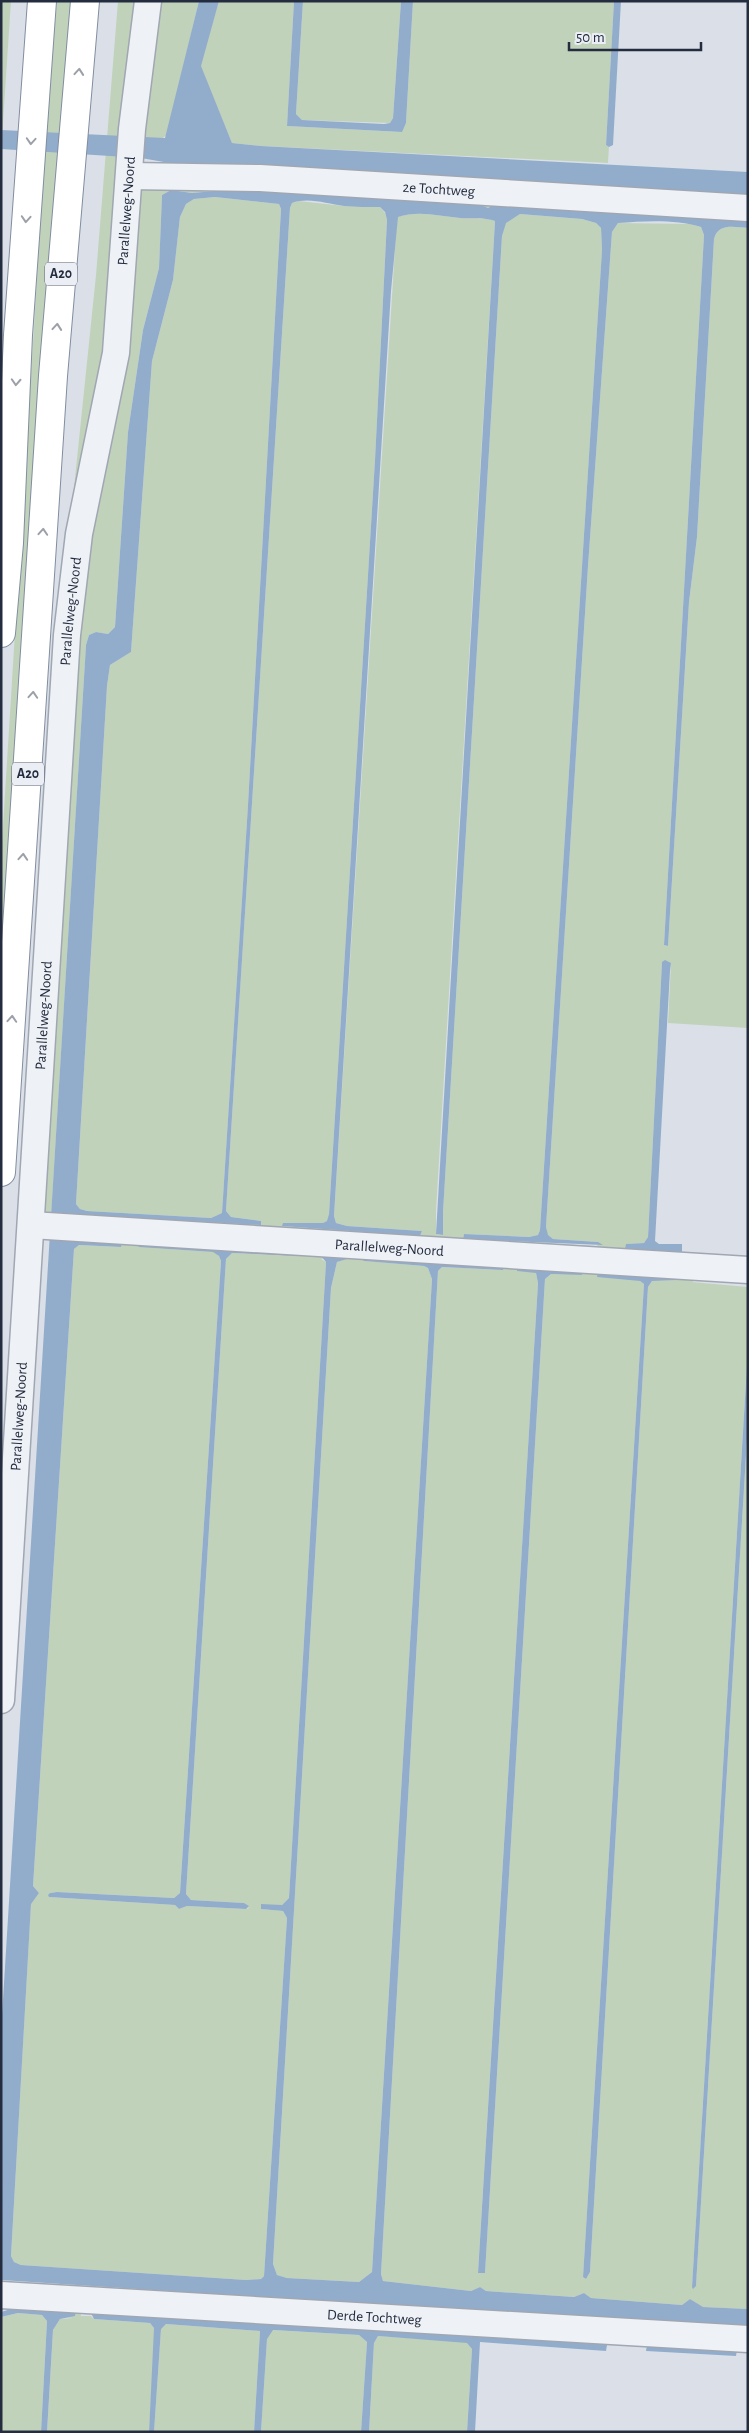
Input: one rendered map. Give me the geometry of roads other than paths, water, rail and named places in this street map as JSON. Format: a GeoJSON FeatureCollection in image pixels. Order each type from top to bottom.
{"type":"FeatureCollection","features":[{"type":"Feature","properties":{"kind":"highway","name":"A20"},"geometry":{"type":"LineString","coordinates":[[1,633],[8,543],[18,335],[42,1]]}},
{"type":"Feature","properties":{"kind":"highway","name":"A20"},"geometry":{"type":"LineString","coordinates":[[1,1172],[53,376],[85,1]]}},
{"type":"Feature","properties":{"kind":"street","name":"Parallelweg-Noord"},"geometry":{"type":"LineString","coordinates":[[1,1700],[36,1225],[67,635],[79,534],[116,353],[132,129],[148,1]]}},
{"type":"Feature","properties":{"kind":"street","name":"2e Tochtweg"},"geometry":{"type":"LineString","coordinates":[[130,170],[748,208]]}},
{"type":"Feature","properties":{"kind":"street","name":"Parallelweg-Noord"},"geometry":{"type":"LineString","coordinates":[[36,1225],[748,1270]]}},
{"type":"Feature","properties":{"kind":"street","name":"Derde Tochtweg"},"geometry":{"type":"LineString","coordinates":[[1,2294],[748,2339]]}},
{"type":"Feature","properties":{"kind":"water"},"geometry":{"type":"Polygon","coordinates":[[[199,1],[219,1],[201,66],[232,143],[748,172],[748,199],[175,164],[141,158],[1,149],[1,130],[165,138],[199,1]]]}},
{"type":"Feature","properties":{"kind":"water"},"geometry":{"type":"Polygon","coordinates":[[[294,1],[303,1],[296,114],[302,120],[384,124],[390,123],[393,118],[401,1],[413,1],[406,123],[402,132],[287,126],[294,1]]]}},
{"type":"Feature","properties":{"kind":"water"},"geometry":{"type":"Polygon","coordinates":[[[614,1],[621,1],[613,145],[609,147],[606,145],[614,1]]]}},
{"type":"Feature","properties":{"kind":"water"},"geometry":{"type":"Polygon","coordinates":[[[248,188],[479,204],[488,208],[495,204],[748,218],[748,228],[723,228],[719,230],[714,239],[697,537],[689,602],[668,946],[664,945],[704,235],[701,227],[691,224],[660,221],[618,223],[612,232],[588,566],[546,1227],[548,1235],[553,1239],[598,1242],[603,1245],[463,1239],[464,1234],[529,1237],[538,1235],[540,1230],[602,250],[601,228],[596,223],[582,219],[520,214],[506,223],[502,236],[443,1235],[436,1234],[495,221],[421,214],[398,217],[391,291],[334,1216],[336,1223],[347,1226],[422,1231],[420,1236],[282,1226],[283,1223],[323,1223],[327,1221],[329,1214],[375,460],[387,220],[385,212],[380,207],[357,207],[298,201],[292,203],[290,208],[226,1211],[231,1217],[261,1221],[261,1225],[99,1216],[122,1244],[121,1247],[79,1245],[74,1249],[33,1886],[39,1893],[31,1904],[11,2256],[14,2262],[21,2265],[246,2280],[261,2279],[264,2276],[287,1918],[283,1911],[261,1909],[261,1904],[282,1905],[289,1898],[326,1262],[321,1256],[345,1256],[347,1259],[337,1262],[331,1288],[273,2264],[277,2275],[287,2278],[359,2282],[372,2272],[432,1279],[428,1268],[424,1266],[364,1261],[362,1259],[363,1257],[504,1266],[503,1270],[442,1267],[438,1271],[381,2274],[383,2281],[471,2291],[480,2287],[486,2291],[574,2297],[584,2293],[591,2298],[682,2305],[690,2299],[703,2307],[748,2309],[748,2329],[1,2280],[1,2032],[86,645],[89,635],[96,632],[108,634],[115,627],[128,432],[143,330],[159,268],[162,195],[171,190],[192,193],[248,188]],[[215,197],[194,199],[186,204],[180,217],[173,280],[152,361],[131,652],[110,665],[107,686],[76,1204],[80,1209],[87,1211],[211,1218],[222,1213],[248,805],[281,209],[279,204],[215,197]]]}},
{"type":"Feature","properties":{"kind":"water"},"geometry":{"type":"Polygon","coordinates":[[[665,960],[671,963],[655,1241],[659,1244],[682,1244],[682,1252],[625,1249],[626,1244],[644,1243],[648,1237],[662,962],[665,960]]]}},
{"type":"Feature","properties":{"kind":"water"},"geometry":{"type":"Polygon","coordinates":[[[137,1243],[300,1251],[300,1256],[232,1253],[226,1259],[186,1894],[191,1900],[244,1903],[249,1906],[246,1909],[187,1906],[179,1909],[175,1905],[49,1897],[48,1895],[57,1892],[174,1898],[180,1893],[221,1261],[219,1256],[213,1252],[139,1247],[137,1243]]]}},
{"type":"Feature","properties":{"kind":"water"},"geometry":{"type":"Polygon","coordinates":[[[517,1266],[583,1272],[582,1275],[551,1274],[545,1279],[485,2273],[478,2273],[538,1283],[536,1273],[517,1271],[517,1266]]]}},
{"type":"Feature","properties":{"kind":"water"},"geometry":{"type":"Polygon","coordinates":[[[598,1272],[678,1277],[679,1280],[652,1281],[648,1287],[590,2272],[586,2279],[583,2277],[644,1284],[640,1281],[597,1277],[598,1272]]]}},
{"type":"Feature","properties":{"kind":"water"},"geometry":{"type":"Polygon","coordinates":[[[748,1348],[748,1422],[696,2286],[693,2289],[692,2287],[748,1348]]]}},
{"type":"Feature","properties":{"kind":"water"},"geometry":{"type":"Polygon","coordinates":[[[17,2307],[76,2310],[75,2316],[60,2319],[53,2330],[47,2432],[41,2432],[47,2321],[42,2315],[18,2313],[1,2317],[1,2312],[17,2307]]]}},
{"type":"Feature","properties":{"kind":"water"},"geometry":{"type":"Polygon","coordinates":[[[91,2313],[600,2341],[607,2345],[606,2351],[480,2342],[475,2432],[467,2432],[472,2349],[467,2343],[378,2336],[374,2343],[369,2432],[361,2432],[367,2342],[359,2335],[273,2330],[267,2339],[261,2432],[254,2432],[260,2331],[166,2324],[161,2329],[154,2432],[149,2432],[154,2328],[150,2323],[94,2319],[91,2313]]]}},
{"type":"Feature","properties":{"kind":"water"},"geometry":{"type":"Polygon","coordinates":[[[647,2345],[737,2350],[736,2356],[646,2351],[647,2345]]]}}]}
